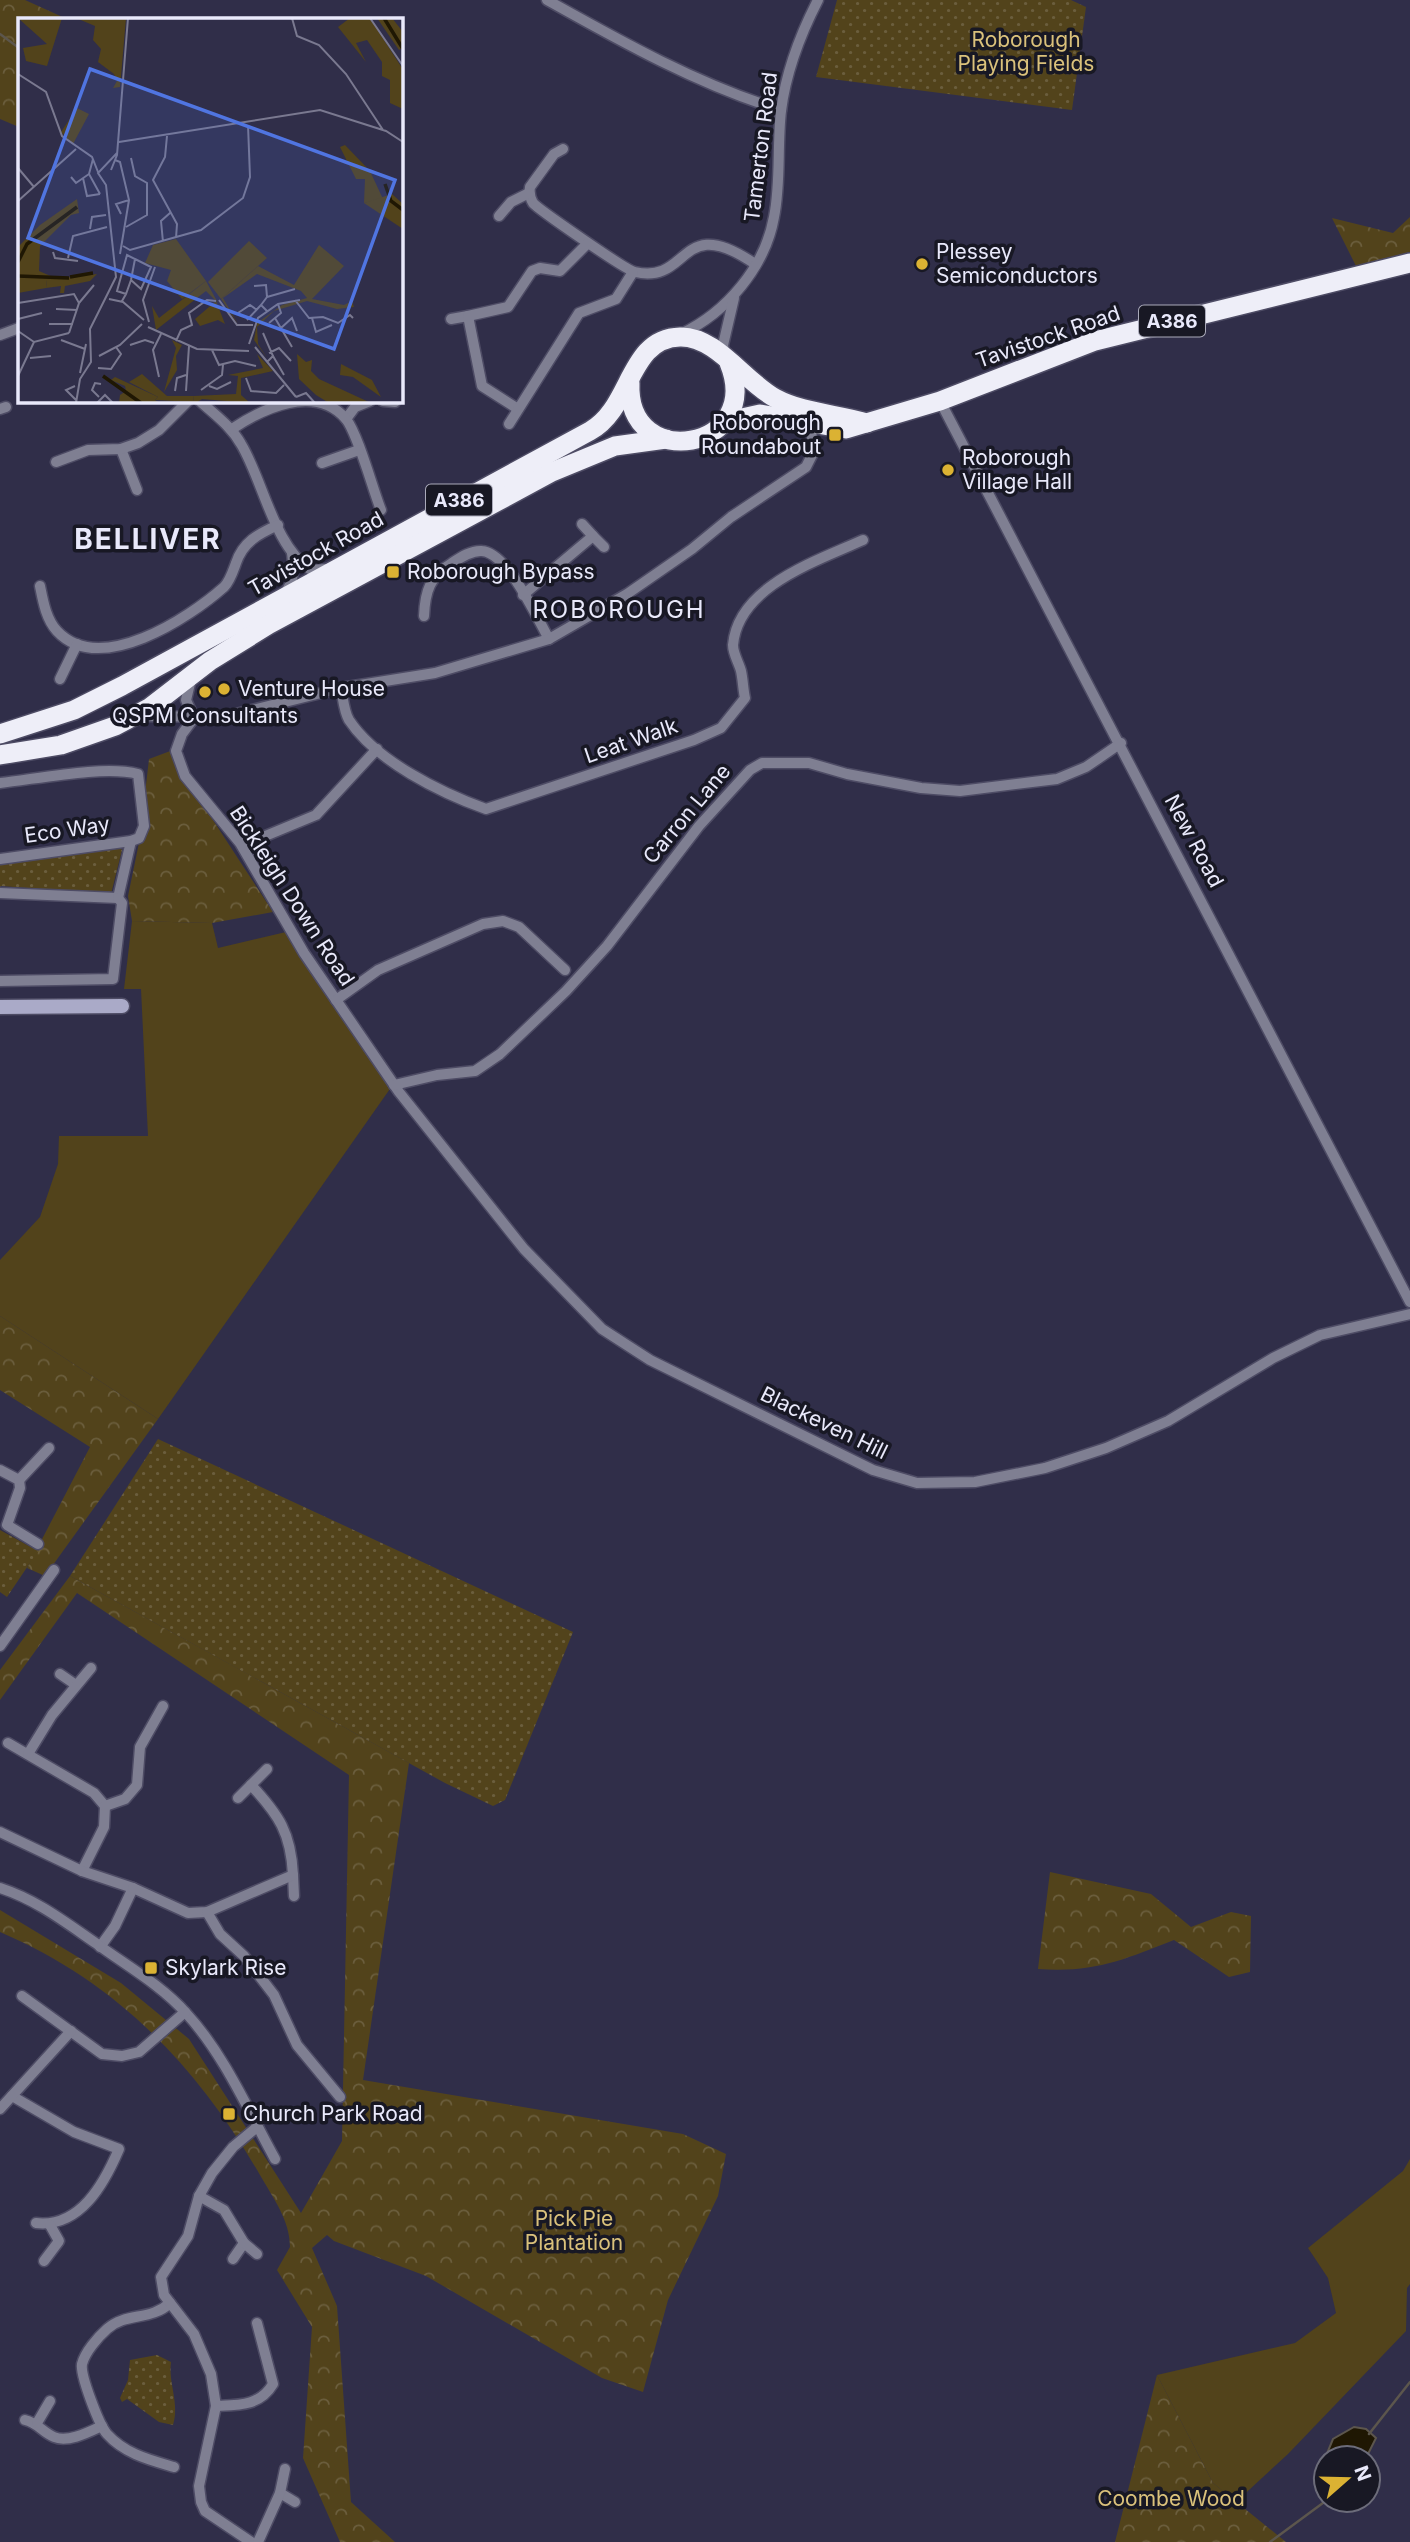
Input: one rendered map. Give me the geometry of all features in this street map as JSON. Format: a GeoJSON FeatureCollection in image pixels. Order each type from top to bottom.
{"type":"FeatureCollection","features":[{"type":"Feature","properties":{"kind":"highway","name":"Tavistock Road"},"geometry":{"type":"LineString","coordinates":[[0,755],[61,744],[126,720],[149,708],[194,673],[268,625],[552,472],[615,446],[666,439],[694,441],[706,437],[724,422],[760,414],[784,416],[809,425],[846,429],[940,401],[1095,341],[1410,263]]}},
{"type":"Feature","properties":{"kind":"highway","name":"Tavistock Road"},"geometry":{"type":"LineString","coordinates":[[0,734],[74,710],[599,426],[618,406],[640,358],[649,349],[670,339],[702,341],[751,383],[793,407],[867,422]]}},
{"type":"Feature","properties":{"kind":"highway"},"geometry":{"type":"LineString","coordinates":[[724,422],[735,393],[727,361]]}},
{"type":"Feature","properties":{"kind":"highway"},"geometry":{"type":"LineString","coordinates":[[631,382],[632,404],[638,418],[655,434],[666,439]]}},
{"type":"Feature","properties":{"kind":"street"},"geometry":{"type":"LineString","coordinates":[[547,0],[636,49],[740,98],[781,110]]}},
{"type":"Feature","properties":{"kind":"street","name":"Tamerton Road"},"geometry":{"type":"LineString","coordinates":[[727,361],[725,329],[735,295],[765,247],[775,216],[781,110],[802,32],[818,0]]}},
{"type":"Feature","properties":{"kind":"street"},"geometry":{"type":"LineString","coordinates":[[499,216],[511,202],[529,193],[549,160],[563,149]]}},
{"type":"Feature","properties":{"kind":"street"},"geometry":{"type":"LineString","coordinates":[[529,193],[540,209],[575,231],[587,244],[633,272],[665,271],[693,247],[706,244],[729,248],[755,264]]}},
{"type":"Feature","properties":{"kind":"street"},"geometry":{"type":"LineString","coordinates":[[451,319],[508,307],[532,271],[540,268],[560,271],[587,244]]}},
{"type":"Feature","properties":{"kind":"street"},"geometry":{"type":"LineString","coordinates":[[509,424],[579,313],[616,299],[633,272]]}},
{"type":"Feature","properties":{"kind":"street","name":"Tamerton Road"},"geometry":{"type":"LineString","coordinates":[[670,339],[698,326],[735,295]]}},
{"type":"Feature","properties":{"kind":"street"},"geometry":{"type":"LineString","coordinates":[[468,316],[482,386],[519,410]]}},
{"type":"Feature","properties":{"kind":"street"},"geometry":{"type":"LineString","coordinates":[[0,335],[18,328]]}},
{"type":"Feature","properties":{"kind":"street","name":"New Road"},"geometry":{"type":"LineString","coordinates":[[940,401],[1121,743],[1410,1301]]}},
{"type":"Feature","properties":{"kind":"street"},"geometry":{"type":"LineString","coordinates":[[56,462],[88,450],[121,449],[138,443],[159,429],[187,402]]}},
{"type":"Feature","properties":{"kind":"street"},"geometry":{"type":"LineString","coordinates":[[201,402],[232,429],[245,450],[292,551],[312,570],[326,569],[354,559]]}},
{"type":"Feature","properties":{"kind":"street"},"geometry":{"type":"LineString","coordinates":[[232,429],[266,408],[288,402],[309,402],[327,407],[346,419],[381,510]]}},
{"type":"Feature","properties":{"kind":"street"},"geometry":{"type":"LineString","coordinates":[[346,419],[355,407],[368,402]]}},
{"type":"Feature","properties":{"kind":"street","name":"Tavistock Road"},"geometry":{"type":"LineString","coordinates":[[126,720],[146,716],[224,717],[341,688],[462,666],[549,639],[639,586],[731,516],[806,467],[815,449],[809,425]]}},
{"type":"Feature","properties":{"kind":"street"},"geometry":{"type":"LineString","coordinates":[[121,449],[137,490]]}},
{"type":"Feature","properties":{"kind":"street"},"geometry":{"type":"LineString","coordinates":[[322,463],[359,450]]}},
{"type":"Feature","properties":{"kind":"street"},"geometry":{"type":"LineString","coordinates":[[582,524],[604,547]]}},
{"type":"Feature","properties":{"kind":"street"},"geometry":{"type":"LineString","coordinates":[[40,586],[49,620],[57,632],[77,644],[108,647],[133,643],[173,623],[227,583],[246,543],[278,525]]}},
{"type":"Feature","properties":{"kind":"street"},"geometry":{"type":"LineString","coordinates":[[523,595],[593,536]]}},
{"type":"Feature","properties":{"kind":"street","name":"Leat Walk"},"geometry":{"type":"LineString","coordinates":[[341,688],[347,718],[377,749],[430,784],[486,809],[694,740],[721,728],[744,698],[741,670],[733,648],[739,620],[754,601],[784,578],[863,540]]}},
{"type":"Feature","properties":{"kind":"street"},"geometry":{"type":"LineString","coordinates":[[262,610],[291,585],[295,570],[292,551]]}},
{"type":"Feature","properties":{"kind":"street"},"geometry":{"type":"LineString","coordinates":[[424,616],[425,593],[433,578],[464,555],[481,551],[495,555],[549,639]]}},
{"type":"Feature","properties":{"kind":"street"},"geometry":{"type":"LineString","coordinates":[[61,679],[77,644]]}},
{"type":"Feature","properties":{"kind":"street"},"geometry":{"type":"LineString","coordinates":[[194,673],[186,700],[194,718]]}},
{"type":"Feature","properties":{"kind":"street","name":"Bickleigh Down Road"},"geometry":{"type":"LineString","coordinates":[[194,718],[182,734],[176,751],[185,776],[240,843],[284,921],[396,1089]]}},
{"type":"Feature","properties":{"kind":"street","name":"Carron Lane"},"geometry":{"type":"LineString","coordinates":[[396,1089],[437,1075],[475,1071],[500,1055],[583,973],[699,826],[750,770],[762,763],[809,763],[847,774],[921,788],[960,791],[1057,779],[1086,767],[1121,743]]}},
{"type":"Feature","properties":{"kind":"street"},"geometry":{"type":"LineString","coordinates":[[258,839],[316,816],[377,749]]}},
{"type":"Feature","properties":{"kind":"street"},"geometry":{"type":"LineString","coordinates":[[0,783],[106,772],[125,771],[138,774],[144,827],[135,839],[118,898]]}},
{"type":"Feature","properties":{"kind":"street","name":"Eco Way"},"geometry":{"type":"LineString","coordinates":[[0,859],[135,839]]}},
{"type":"Feature","properties":{"kind":"street"},"geometry":{"type":"LineString","coordinates":[[0,893],[118,898],[122,903],[113,979],[0,982]]}},
{"type":"Feature","properties":{"kind":"street"},"geometry":{"type":"LineString","coordinates":[[336,1000],[353,985],[401,958],[423,953],[483,924],[503,921],[519,927],[537,940],[565,970]]}},
{"type":"Feature","properties":{"kind":"street"},"geometry":{"type":"LineString","coordinates":[[0,1007],[122,1006]]}},
{"type":"Feature","properties":{"kind":"street","name":"Blackeven Hill"},"geometry":{"type":"LineString","coordinates":[[396,1089],[517,1240],[602,1329],[650,1360],[873,1470],[917,1483],[975,1482],[1045,1468],[1106,1448],[1168,1421],[1273,1357],[1320,1335],[1410,1314]]}},
{"type":"Feature","properties":{"kind":"street"},"geometry":{"type":"LineString","coordinates":[[19,1480],[49,1448]]}},
{"type":"Feature","properties":{"kind":"street"},"geometry":{"type":"LineString","coordinates":[[0,1470],[19,1480]]}},
{"type":"Feature","properties":{"kind":"street"},"geometry":{"type":"LineString","coordinates":[[19,1480],[20,1488],[7,1525],[38,1544]]}},
{"type":"Feature","properties":{"kind":"street"},"geometry":{"type":"LineString","coordinates":[[0,1646],[54,1570]]}},
{"type":"Feature","properties":{"kind":"street"},"geometry":{"type":"LineString","coordinates":[[28,1754],[45,1726],[91,1668]]}},
{"type":"Feature","properties":{"kind":"street"},"geometry":{"type":"LineString","coordinates":[[60,1674],[76,1685]]}},
{"type":"Feature","properties":{"kind":"street"},"geometry":{"type":"LineString","coordinates":[[105,1806],[125,1799],[136,1785],[141,1766],[140,1747],[163,1706]]}},
{"type":"Feature","properties":{"kind":"street"},"geometry":{"type":"LineString","coordinates":[[8,1743],[93,1793],[105,1806],[104,1827],[82,1871]]}},
{"type":"Feature","properties":{"kind":"street"},"geometry":{"type":"LineString","coordinates":[[238,1798],[267,1769]]}},
{"type":"Feature","properties":{"kind":"street"},"geometry":{"type":"LineString","coordinates":[[251,1785],[277,1813],[282,1823],[292,1857],[293,1896]]}},
{"type":"Feature","properties":{"kind":"street"},"geometry":{"type":"LineString","coordinates":[[0,1832],[82,1871],[133,1888],[188,1913],[207,1912],[293,1875]]}},
{"type":"Feature","properties":{"kind":"street"},"geometry":{"type":"LineString","coordinates":[[0,1888],[29,1897],[152,1982],[185,2012],[208,2040],[275,2160]]}},
{"type":"Feature","properties":{"kind":"street"},"geometry":{"type":"LineString","coordinates":[[100,1947],[116,1926],[133,1888]]}},
{"type":"Feature","properties":{"kind":"street"},"geometry":{"type":"LineString","coordinates":[[207,1912],[220,1934],[244,1956],[274,1995],[297,2045],[340,2097]]}},
{"type":"Feature","properties":{"kind":"street"},"geometry":{"type":"LineString","coordinates":[[22,1996],[102,2054],[122,2056],[138,2052],[185,2012]]}},
{"type":"Feature","properties":{"kind":"street"},"geometry":{"type":"LineString","coordinates":[[0,2109],[71,2031]]}},
{"type":"Feature","properties":{"kind":"street"},"geometry":{"type":"LineString","coordinates":[[12,2096],[74,2132],[119,2149],[107,2178],[77,2212],[50,2225],[36,2223]]}},
{"type":"Feature","properties":{"kind":"street"},"geometry":{"type":"LineString","coordinates":[[251,2542],[205,2511],[201,2502],[199,2486],[216,2406],[211,2374],[194,2334],[164,2295],[161,2277],[169,2253],[188,2235],[198,2196],[233,2147],[257,2127]]}},
{"type":"Feature","properties":{"kind":"street"},"geometry":{"type":"LineString","coordinates":[[198,2196],[224,2210],[244,2243],[257,2254]]}},
{"type":"Feature","properties":{"kind":"street"},"geometry":{"type":"LineString","coordinates":[[44,2261],[59,2241],[50,2225]]}},
{"type":"Feature","properties":{"kind":"street"},"geometry":{"type":"LineString","coordinates":[[233,2259],[244,2243]]}},
{"type":"Feature","properties":{"kind":"street"},"geometry":{"type":"LineString","coordinates":[[170,2303],[150,2317],[118,2321],[107,2329],[88,2351],[82,2365],[107,2434],[127,2451],[174,2468]]}},
{"type":"Feature","properties":{"kind":"street"},"geometry":{"type":"LineString","coordinates":[[216,2406],[245,2405],[258,2400],[266,2396],[273,2384],[257,2323]]}},
{"type":"Feature","properties":{"kind":"street"},"geometry":{"type":"LineString","coordinates":[[37,2423],[50,2401]]}},
{"type":"Feature","properties":{"kind":"street"},"geometry":{"type":"LineString","coordinates":[[25,2420],[37,2423],[52,2437],[64,2440],[102,2426]]}},
{"type":"Feature","properties":{"kind":"street"},"geometry":{"type":"LineString","coordinates":[[258,2542],[280,2493],[285,2469]]}},
{"type":"Feature","properties":{"kind":"street"},"geometry":{"type":"LineString","coordinates":[[280,2493],[295,2502]]}},
{"type":"Feature","properties":{"kind":"green space"},"geometry":{"type":"Polygon","coordinates":[[[0,0],[25,0],[65,18],[18,18],[18,127],[0,119],[0,0]]]}},
{"type":"Feature","properties":{"kind":"green space","name":"Roborough Playing Fields"},"geometry":{"type":"Polygon","coordinates":[[[837,0],[1071,0],[1086,7],[1072,110],[816,77],[837,0]]]}},
{"type":"Feature","properties":{"kind":"green space"},"geometry":{"type":"Polygon","coordinates":[[[1410,217],[1410,252],[1356,266],[1332,218],[1393,233],[1410,217]]]}},
{"type":"Feature","properties":{"kind":"green space"},"geometry":{"type":"Polygon","coordinates":[[[173,750],[177,765],[273,912],[212,923],[132,921],[128,896],[140,838],[149,759],[173,750]]]}},
{"type":"Feature","properties":{"kind":"green space"},"geometry":{"type":"Polygon","coordinates":[[[120,848],[122,850],[111,894],[1,886],[0,889],[0,864],[120,848]]]}},
{"type":"Feature","properties":{"kind":"green space"},"geometry":{"type":"Polygon","coordinates":[[[132,921],[212,923],[218,948],[286,932],[392,1086],[158,1419],[0,1316],[0,1260],[40,1217],[58,1164],[59,1136],[148,1136],[141,989],[124,989],[132,921]]]}},
{"type":"Feature","properties":{"kind":"green space"},"geometry":{"type":"Polygon","coordinates":[[[0,1316],[158,1419],[45,1576],[27,1568],[90,1447],[0,1390],[0,1316]]]}},
{"type":"Feature","properties":{"kind":"green space"},"geometry":{"type":"Polygon","coordinates":[[[158,1439],[573,1632],[505,1800],[493,1806],[445,1783],[70,1576],[158,1439]]]}},
{"type":"Feature","properties":{"kind":"green space"},"geometry":{"type":"Polygon","coordinates":[[[0,1530],[38,1551],[7,1597],[0,1592],[0,1530]]]}},
{"type":"Feature","properties":{"kind":"green space","name":"Pick Pie Plantation"},"geometry":{"type":"Polygon","coordinates":[[[70,1576],[409,1763],[363,2080],[683,2134],[726,2154],[718,2196],[668,2300],[643,2392],[602,2378],[426,2276],[334,2241],[327,2235],[312,2248],[337,2306],[351,2502],[395,2542],[340,2542],[303,2458],[312,2327],[277,2270],[290,2247],[284,2218],[236,2135],[181,2063],[117,2002],[42,1952],[0,1932],[0,1910],[121,1983],[189,2039],[301,2213],[342,2141],[349,1775],[77,1593],[0,1700],[0,1670],[70,1576]]]}},
{"type":"Feature","properties":{"kind":"green space"},"geometry":{"type":"Polygon","coordinates":[[[1050,1872],[1151,1894],[1191,1927],[1231,1912],[1251,1916],[1250,1972],[1229,1977],[1174,1940],[1108,1964],[1076,1969],[1038,1969],[1050,1872]]]}},
{"type":"Feature","properties":{"kind":"green space"},"geometry":{"type":"Polygon","coordinates":[[[1410,2159],[1410,2284],[1407,2288],[1406,2331],[1288,2454],[1236,2502],[1213,2483],[1157,2375],[1295,2343],[1336,2313],[1328,2278],[1308,2248],[1403,2171],[1410,2159]]]}},
{"type":"Feature","properties":{"kind":"green space"},"geometry":{"type":"Polygon","coordinates":[[[157,2355],[171,2362],[175,2409],[173,2425],[159,2422],[127,2399],[122,2402],[120,2398],[128,2380],[130,2360],[157,2355]]]}},
{"type":"Feature","properties":{"kind":"green space","name":"Coombe Wood"},"geometry":{"type":"Polygon","coordinates":[[[1157,2375],[1213,2483],[1286,2542],[1115,2542],[1157,2375]]]}},
{"type":"Feature","properties":{"kind":"shaded area"},"geometry":{"type":"Polygon","coordinates":[[[1354,2427],[1366,2429],[1376,2438],[1373,2444],[1331,2444],[1333,2439],[1354,2427]]]}},
{"type":"Feature","properties":{"kind":"waterway"},"geometry":{"type":"LineString","coordinates":[[0,34],[18,47]]}},
{"type":"Feature","properties":{"kind":"waterway"},"geometry":{"type":"LineString","coordinates":[[1369,2434],[1410,2382]]}},
{"type":"Feature","properties":{"kind":"waterway"},"geometry":{"type":"LineString","coordinates":[[1270,2542],[1312,2511]]}},
{"type":"Feature","properties":{"kind":"place","name":"Plessey Semiconductors"},"geometry":{"type":"Point","coordinates":[922,264]}},
{"type":"Feature","properties":{"kind":"place","name":"Roborough Roundabout"},"geometry":{"type":"Point","coordinates":[835,435]}},
{"type":"Feature","properties":{"kind":"place","name":"Roborough Village Hall"},"geometry":{"type":"Point","coordinates":[948,470]}},
{"type":"Feature","properties":{"kind":"place","name":"Roborough Bypass"},"geometry":{"type":"Point","coordinates":[393,572]}},
{"type":"Feature","properties":{"kind":"place","name":"Venture House"},"geometry":{"type":"Point","coordinates":[224,689]}},
{"type":"Feature","properties":{"kind":"place","name":"QSPM Consultants"},"geometry":{"type":"Point","coordinates":[205,692]}},
{"type":"Feature","properties":{"kind":"place","name":"Skylark Rise"},"geometry":{"type":"Point","coordinates":[151,1968]}},
{"type":"Feature","properties":{"kind":"place","name":"Church Park Road"},"geometry":{"type":"Point","coordinates":[229,2114]}},
{"type":"Feature","properties":{"kind":"district","name":"BELLIVER"},"geometry":{"type":"Point","coordinates":[148,539]}},
{"type":"Feature","properties":{"kind":"district","name":"ROBOROUGH"},"geometry":{"type":"Point","coordinates":[619,610]}}]}
